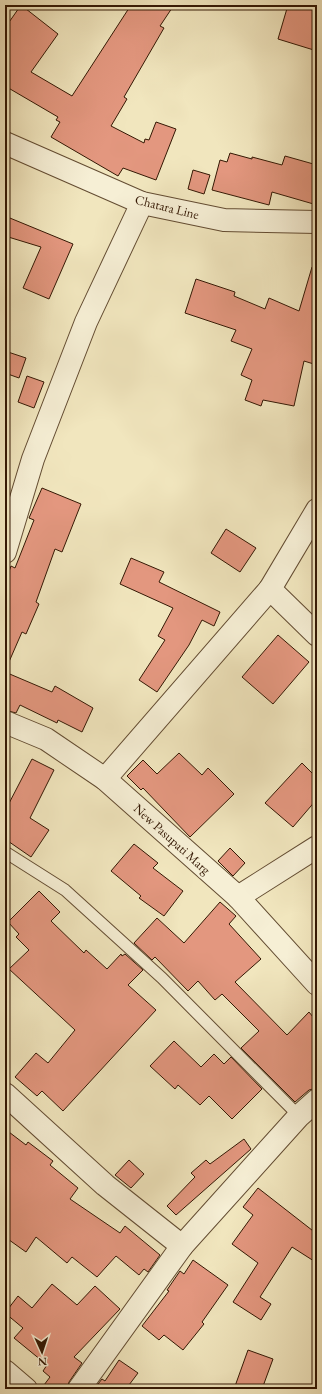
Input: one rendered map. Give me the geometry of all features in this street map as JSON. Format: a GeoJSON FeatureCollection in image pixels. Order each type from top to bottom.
{"type":"FeatureCollection","features":[{"type":"Feature","properties":{"kind":"street","name":"Chatara Line"},"geometry":{"type":"LineString","coordinates":[[5,143],[142,204],[224,220],[317,222]]}},
{"type":"Feature","properties":{"kind":"street"},"geometry":{"type":"LineString","coordinates":[[5,552],[33,459],[86,322],[142,204]]}},
{"type":"Feature","properties":{"kind":"street"},"geometry":{"type":"LineString","coordinates":[[105,779],[270,589],[317,510]]}},
{"type":"Feature","properties":{"kind":"street"},"geometry":{"type":"LineString","coordinates":[[270,589],[317,635]]}},
{"type":"Feature","properties":{"kind":"street","name":"New Pasupati Marg"},"geometry":{"type":"LineString","coordinates":[[5,722],[46,739],[105,779],[238,897],[317,984]]}},
{"type":"Feature","properties":{"kind":"street"},"geometry":{"type":"LineString","coordinates":[[238,897],[317,847]]}},
{"type":"Feature","properties":{"kind":"street"},"geometry":{"type":"LineString","coordinates":[[5,1094],[105,1185],[182,1246]]}},
{"type":"Feature","properties":{"kind":"street"},"geometry":{"type":"LineString","coordinates":[[79,1389],[182,1246],[299,1116],[317,1100]]}},
{"type":"Feature","properties":{"kind":"street"},"geometry":{"type":"LineString","coordinates":[[5,1371],[26,1389]]}},
{"type":"Feature","properties":{"kind":"lane"},"geometry":{"type":"LineString","coordinates":[[5,852],[65,890],[151,967],[299,1116]]}},
{"type":"Feature","properties":{"kind":"building"},"geometry":{"type":"Polygon","coordinates":[[[21,5],[58,34],[31,72],[72,96],[131,5],[174,5],[160,26],[164,28],[124,97],[127,99],[111,126],[144,143],[145,139],[149,140],[156,122],[176,129],[156,180],[123,168],[118,176],[51,137],[60,122],[56,120],[58,117],[5,86],[5,28],[21,5]]]}},
{"type":"Feature","properties":{"kind":"building"},"geometry":{"type":"Polygon","coordinates":[[[288,5],[317,5],[317,51],[278,39],[288,5]]]}},
{"type":"Feature","properties":{"kind":"building"},"geometry":{"type":"Polygon","coordinates":[[[230,153],[282,165],[285,156],[317,165],[317,205],[272,192],[269,205],[212,190],[220,160],[227,162],[230,153]]]}},
{"type":"Feature","properties":{"kind":"building"},"geometry":{"type":"Polygon","coordinates":[[[193,170],[210,175],[204,194],[188,189],[193,170]]]}},
{"type":"Feature","properties":{"kind":"building"},"geometry":{"type":"Polygon","coordinates":[[[5,216],[73,244],[49,299],[23,288],[41,247],[5,236],[5,216]]]}},
{"type":"Feature","properties":{"kind":"building"},"geometry":{"type":"Polygon","coordinates":[[[312,267],[317,268],[317,365],[304,361],[294,406],[263,400],[261,406],[245,400],[252,380],[241,375],[252,349],[231,341],[236,330],[185,313],[196,279],[235,292],[234,296],[265,309],[269,298],[299,311],[312,267]]]}},
{"type":"Feature","properties":{"kind":"building"},"geometry":{"type":"Polygon","coordinates":[[[5,351],[26,358],[19,378],[5,373],[5,351]]]}},
{"type":"Feature","properties":{"kind":"building"},"geometry":{"type":"Polygon","coordinates":[[[27,376],[44,382],[34,408],[18,402],[27,376]]]}},
{"type":"Feature","properties":{"kind":"building"},"geometry":{"type":"Polygon","coordinates":[[[42,488],[81,504],[62,552],[55,549],[36,602],[39,604],[26,634],[22,632],[5,671],[5,582],[11,566],[15,568],[34,520],[29,518],[42,488]]]}},
{"type":"Feature","properties":{"kind":"building"},"geometry":{"type":"Polygon","coordinates":[[[226,529],[256,548],[240,572],[211,553],[226,529]]]}},
{"type":"Feature","properties":{"kind":"building"},"geometry":{"type":"Polygon","coordinates":[[[131,558],[164,572],[159,582],[220,612],[214,626],[202,620],[189,645],[157,692],[139,680],[165,640],[158,636],[173,608],[120,584],[131,558]]]}},
{"type":"Feature","properties":{"kind":"building"},"geometry":{"type":"Polygon","coordinates":[[[278,635],[309,662],[273,704],[242,677],[278,635]]]}},
{"type":"Feature","properties":{"kind":"building"},"geometry":{"type":"Polygon","coordinates":[[[5,672],[52,692],[55,686],[93,708],[82,732],[58,720],[57,723],[20,705],[16,713],[5,710],[5,672]]]}},
{"type":"Feature","properties":{"kind":"building"},"geometry":{"type":"Polygon","coordinates":[[[179,753],[202,775],[208,768],[234,794],[190,837],[143,788],[141,790],[127,776],[143,760],[157,774],[179,753]]]}},
{"type":"Feature","properties":{"kind":"building"},"geometry":{"type":"Polygon","coordinates":[[[32,759],[54,770],[30,818],[49,830],[31,857],[5,839],[5,811],[32,759]]]}},
{"type":"Feature","properties":{"kind":"building"},"geometry":{"type":"Polygon","coordinates":[[[302,763],[317,778],[317,799],[293,827],[265,803],[302,763]]]}},
{"type":"Feature","properties":{"kind":"building"},"geometry":{"type":"Polygon","coordinates":[[[134,844],[158,863],[153,868],[183,891],[164,916],[139,898],[141,896],[111,871],[134,844]]]}},
{"type":"Feature","properties":{"kind":"building"},"geometry":{"type":"Polygon","coordinates":[[[230,848],[245,863],[233,876],[218,861],[230,848]]]}},
{"type":"Feature","properties":{"kind":"building"},"geometry":{"type":"Polygon","coordinates":[[[39,891],[60,912],[51,921],[84,953],[86,950],[107,969],[121,954],[122,956],[125,954],[143,970],[128,985],[156,1010],[63,1111],[42,1091],[37,1096],[15,1077],[36,1053],[48,1063],[75,1030],[9,969],[29,950],[16,937],[19,934],[8,922],[39,891]]]}},
{"type":"Feature","properties":{"kind":"building"},"geometry":{"type":"Polygon","coordinates":[[[220,902],[236,916],[229,924],[261,959],[235,982],[287,1035],[309,1012],[317,1022],[317,1088],[309,1090],[295,1102],[241,1048],[259,1031],[222,994],[215,1000],[198,981],[188,991],[155,957],[152,960],[134,943],[157,918],[184,943],[220,902]]]}},
{"type":"Feature","properties":{"kind":"building"},"geometry":{"type":"Polygon","coordinates":[[[174,1041],[201,1067],[214,1054],[224,1064],[231,1057],[262,1089],[232,1119],[209,1096],[200,1105],[178,1085],[175,1089],[150,1066],[174,1041]]]}},
{"type":"Feature","properties":{"kind":"building"},"geometry":{"type":"Polygon","coordinates":[[[5,1129],[26,1145],[28,1142],[53,1161],[50,1165],[78,1188],[70,1199],[120,1233],[125,1226],[160,1255],[148,1272],[144,1269],[139,1275],[116,1256],[97,1277],[72,1257],[67,1263],[36,1237],[26,1252],[5,1237],[5,1129]]]}},
{"type":"Feature","properties":{"kind":"building"},"geometry":{"type":"Polygon","coordinates":[[[244,1139],[251,1149],[176,1215],[167,1206],[195,1177],[191,1173],[206,1160],[210,1164],[244,1139]]]}},
{"type":"Feature","properties":{"kind":"building"},"geometry":{"type":"Polygon","coordinates":[[[129,1160],[144,1174],[131,1188],[115,1175],[129,1160]]]}},
{"type":"Feature","properties":{"kind":"building"},"geometry":{"type":"Polygon","coordinates":[[[258,1188],[317,1234],[317,1263],[292,1247],[260,1297],[271,1304],[261,1320],[233,1302],[258,1263],[232,1244],[253,1215],[243,1207],[258,1188]]]}},
{"type":"Feature","properties":{"kind":"building"},"geometry":{"type":"Polygon","coordinates":[[[193,1260],[228,1285],[202,1322],[204,1324],[183,1350],[164,1335],[159,1340],[142,1326],[169,1291],[167,1290],[180,1271],[184,1274],[193,1260]]]}},
{"type":"Feature","properties":{"kind":"building"},"geometry":{"type":"Polygon","coordinates":[[[52,1284],[77,1305],[95,1286],[120,1309],[74,1357],[82,1363],[69,1382],[67,1389],[41,1389],[50,1377],[43,1371],[47,1365],[14,1338],[23,1328],[5,1313],[18,1296],[32,1308],[52,1284]]]}},
{"type":"Feature","properties":{"kind":"building"},"geometry":{"type":"Polygon","coordinates":[[[248,1350],[273,1359],[262,1389],[234,1389],[248,1350]]]}},
{"type":"Feature","properties":{"kind":"building"},"geometry":{"type":"Polygon","coordinates":[[[119,1360],[138,1373],[126,1389],[94,1389],[102,1379],[105,1381],[119,1360]]]}}]}
